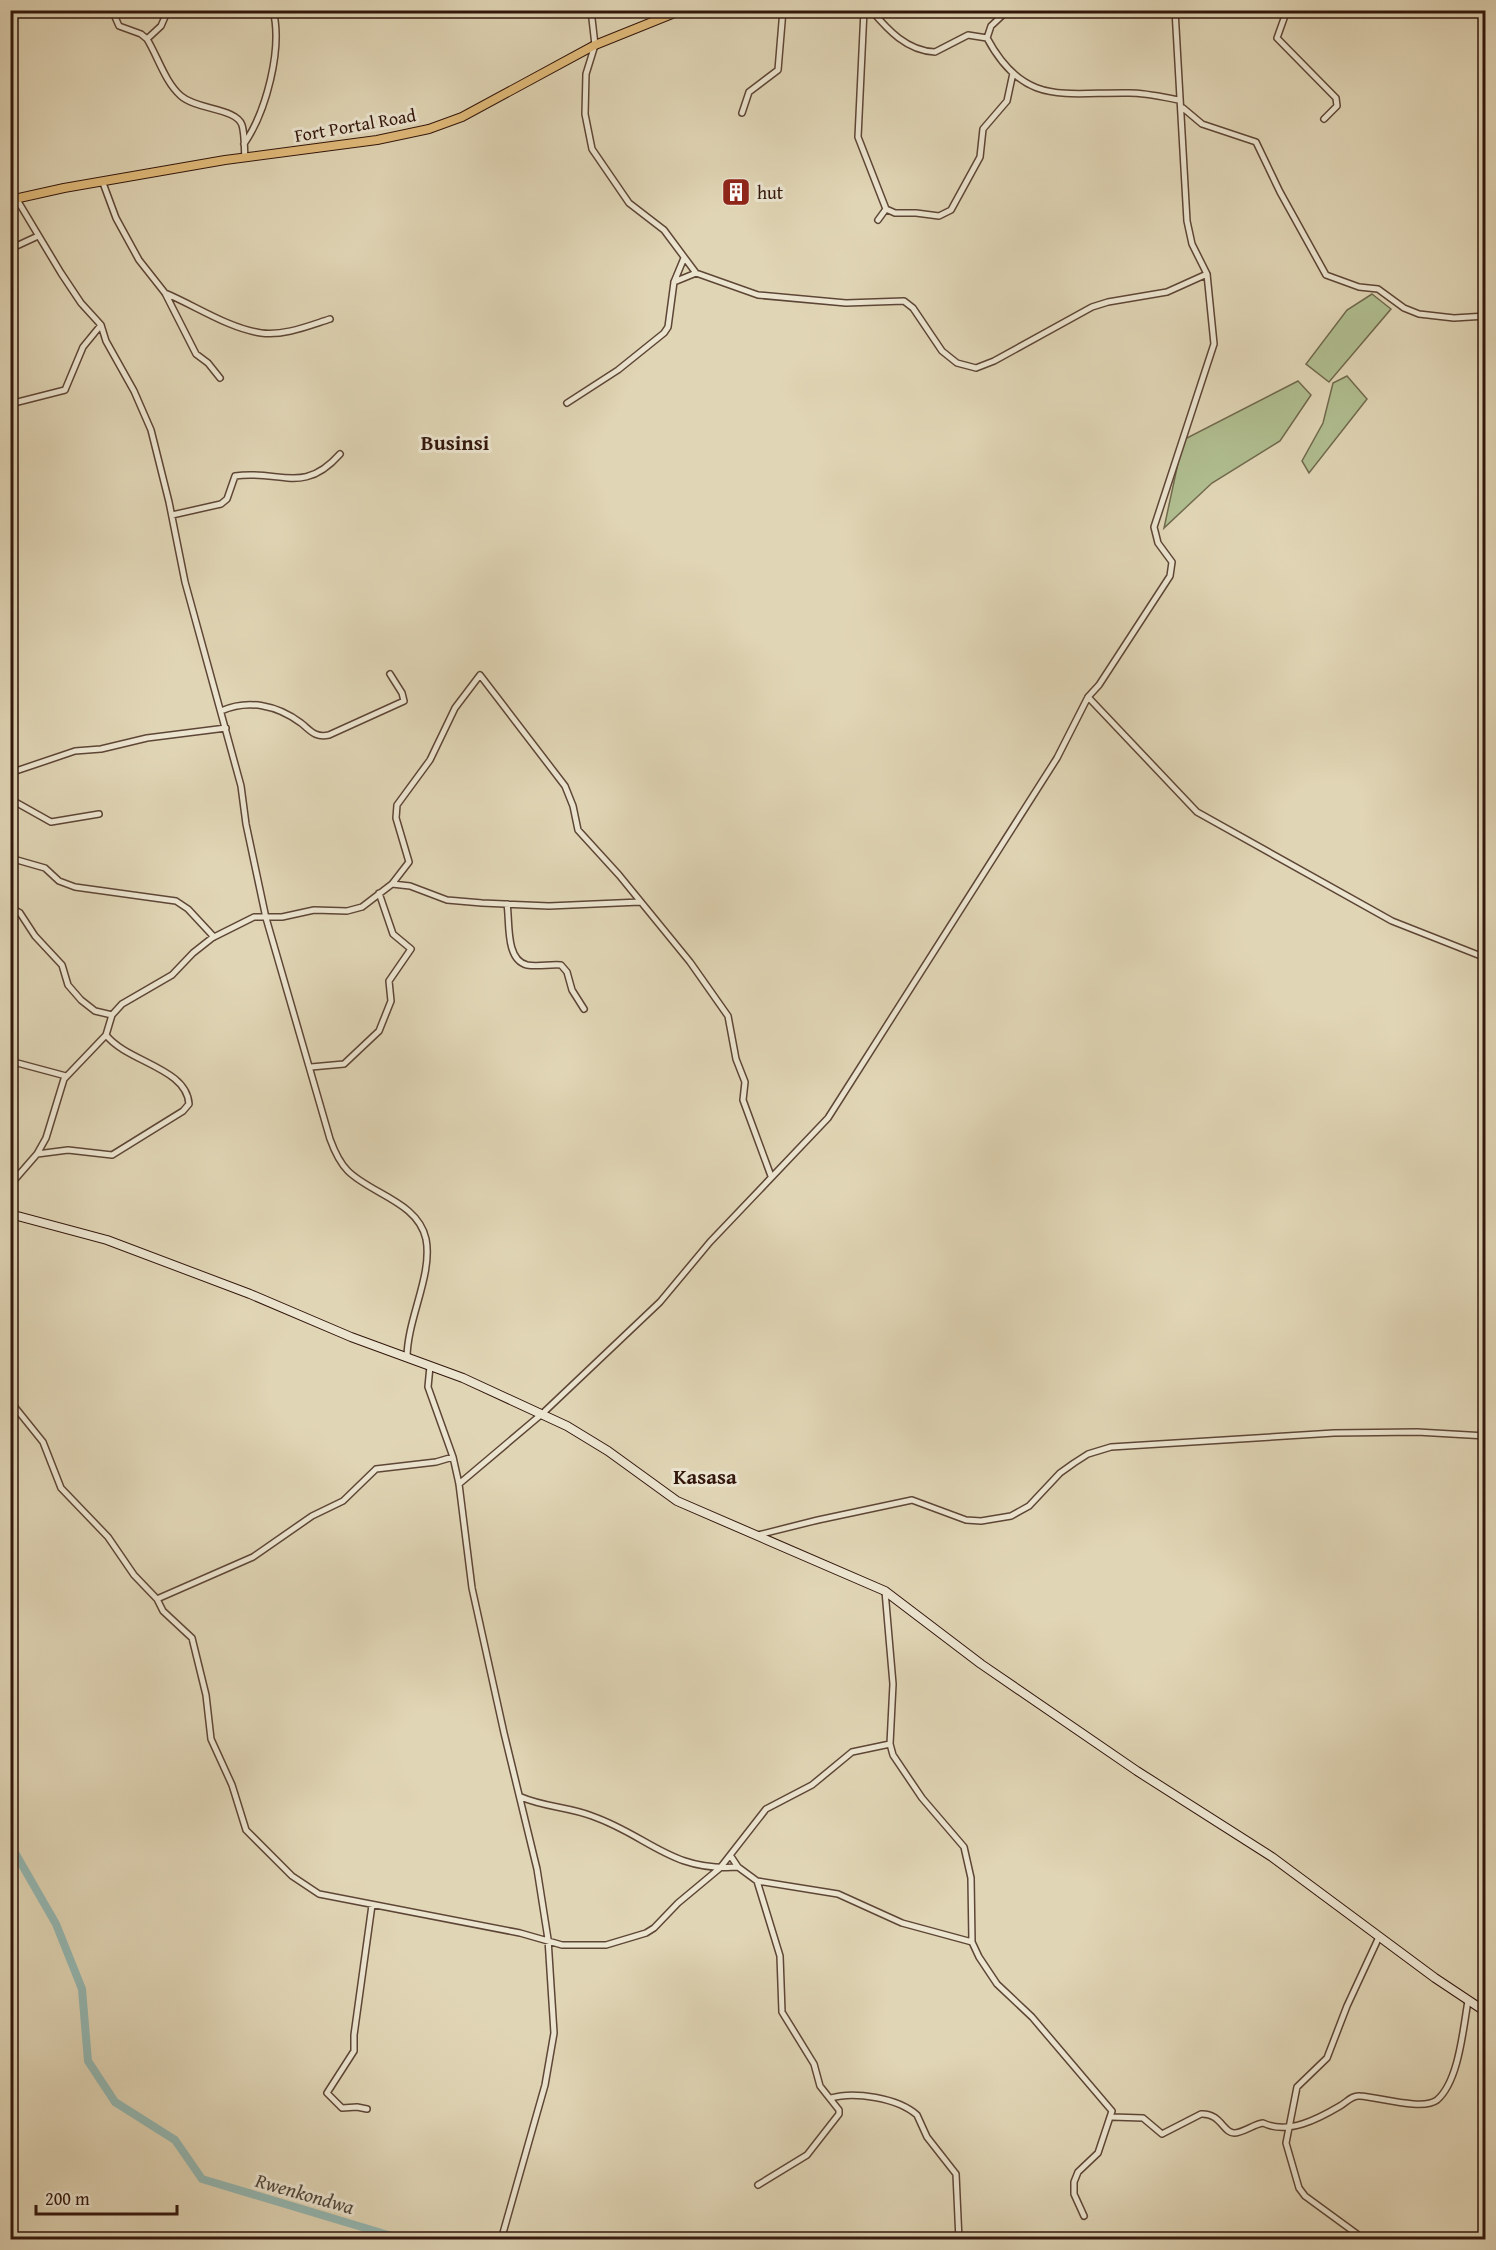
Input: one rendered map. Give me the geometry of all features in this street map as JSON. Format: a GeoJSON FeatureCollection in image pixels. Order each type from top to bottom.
{"type":"FeatureCollection","features":[{"type":"Feature","properties":{"kind":"main road","name":"Fort Portal Road"},"geometry":{"type":"LineString","coordinates":[[13,199],[245,158],[366,142],[429,129],[462,117],[595,45],[682,10]]}},
{"type":"Feature","properties":{"kind":"street"},"geometry":{"type":"LineString","coordinates":[[112,10],[118,26],[147,39],[180,95],[193,104],[231,113],[238,118],[241,123],[245,158]]}},
{"type":"Feature","properties":{"kind":"street"},"geometry":{"type":"LineString","coordinates":[[147,39],[161,26],[168,10]]}},
{"type":"Feature","properties":{"kind":"street"},"geometry":{"type":"LineString","coordinates":[[244,145],[256,126],[272,69],[275,48],[273,10]]}},
{"type":"Feature","properties":{"kind":"street"},"geometry":{"type":"LineString","coordinates":[[591,10],[595,45],[586,74],[585,114],[592,149],[628,203],[664,230],[696,273],[758,295],[846,303],[904,301],[913,308],[942,351],[957,363],[976,368],[994,361],[1092,307],[1116,300],[1167,292],[1207,274]]}},
{"type":"Feature","properties":{"kind":"street"},"geometry":{"type":"LineString","coordinates":[[742,113],[749,92],[778,70],[783,10]]}},
{"type":"Feature","properties":{"kind":"street"},"geometry":{"type":"LineString","coordinates":[[864,10],[858,137],[886,209],[895,213],[939,216],[951,210],[980,157],[983,129],[1004,107],[1012,85],[1013,73]]}},
{"type":"Feature","properties":{"kind":"street"},"geometry":{"type":"LineString","coordinates":[[871,10],[900,40],[929,52],[935,52],[968,34],[987,38],[1013,73],[1022,81],[1050,92],[1093,95],[1131,93],[1179,100]]}},
{"type":"Feature","properties":{"kind":"street"},"geometry":{"type":"LineString","coordinates":[[987,38],[991,26],[1008,10]]}},
{"type":"Feature","properties":{"kind":"street"},"geometry":{"type":"LineString","coordinates":[[1176,10],[1179,100],[1183,108],[1202,124],[1256,142],[1280,192],[1326,274],[1359,286],[1374,288],[1404,308],[1419,314],[1454,318],[1485,316]]}},
{"type":"Feature","properties":{"kind":"street"},"geometry":{"type":"LineString","coordinates":[[1287,10],[1277,38],[1336,98],[1335,108],[1324,119]]}},
{"type":"Feature","properties":{"kind":"street"},"geometry":{"type":"LineString","coordinates":[[1474,10],[1485,14]]}},
{"type":"Feature","properties":{"kind":"street"},"geometry":{"type":"LineString","coordinates":[[1012,85],[1022,81]]}},
{"type":"Feature","properties":{"kind":"street"},"geometry":{"type":"LineString","coordinates":[[459,1484],[543,1413],[660,1302],[692,1262],[763,1188],[771,1176],[821,1126],[852,1083],[982,872],[1057,758],[1088,697],[1099,685],[1173,569],[1155,535],[1154,527],[1213,352],[1214,335],[1207,274],[1192,243],[1187,221],[1183,108]]}},
{"type":"Feature","properties":{"kind":"street"},"geometry":{"type":"LineString","coordinates":[[103,183],[124,236],[139,260],[165,293],[196,354],[208,363],[220,378]]}},
{"type":"Feature","properties":{"kind":"street"},"geometry":{"type":"LineString","coordinates":[[10,189],[13,199],[81,303],[101,326],[106,341],[134,391],[151,430],[172,515],[185,582],[241,786],[246,824],[266,918],[302,1048],[311,1067],[312,1080],[338,1157],[349,1172],[409,1212],[426,1239],[426,1262],[410,1327],[407,1358]]}},
{"type":"Feature","properties":{"kind":"street"},"geometry":{"type":"LineString","coordinates":[[878,220],[886,209]]}},
{"type":"Feature","properties":{"kind":"street"},"geometry":{"type":"LineString","coordinates":[[10,249],[38,236]]}},
{"type":"Feature","properties":{"kind":"street"},"geometry":{"type":"LineString","coordinates":[[567,403],[618,370],[664,333],[668,327],[674,282],[684,258]]}},
{"type":"Feature","properties":{"kind":"street"},"geometry":{"type":"LineString","coordinates":[[674,282],[696,273]]}},
{"type":"Feature","properties":{"kind":"street"},"geometry":{"type":"LineString","coordinates":[[165,293],[243,328],[262,333],[284,332],[330,320]]}},
{"type":"Feature","properties":{"kind":"street"},"geometry":{"type":"LineString","coordinates":[[10,404],[65,390],[83,347],[101,326]]}},
{"type":"Feature","properties":{"kind":"street"},"geometry":{"type":"LineString","coordinates":[[172,515],[221,504],[227,499],[235,476],[295,479],[321,472],[340,454]]}},
{"type":"Feature","properties":{"kind":"street"},"geometry":{"type":"LineString","coordinates":[[220,711],[244,704],[267,707],[289,716],[317,736],[329,735],[404,702],[402,693],[390,674]]}},
{"type":"Feature","properties":{"kind":"street"},"geometry":{"type":"LineString","coordinates":[[10,1185],[37,1154],[48,1131],[66,1076],[106,1035],[112,1015],[125,1001],[172,975],[193,953],[214,937],[254,917],[282,917],[314,910],[353,910],[392,884],[409,862],[396,818],[397,805],[430,760],[456,708],[480,675],[562,782],[571,801],[578,830],[690,963],[728,1016],[736,1059],[745,1082],[743,1100],[771,1176]]}},
{"type":"Feature","properties":{"kind":"street"},"geometry":{"type":"LineString","coordinates":[[1088,697],[1197,812],[1392,921],[1485,958]]}},
{"type":"Feature","properties":{"kind":"street"},"geometry":{"type":"LineString","coordinates":[[10,773],[75,751],[101,749],[151,737],[169,737],[226,728]]}},
{"type":"Feature","properties":{"kind":"street"},"geometry":{"type":"LineString","coordinates":[[10,799],[51,822],[99,814]]}},
{"type":"Feature","properties":{"kind":"street"},"geometry":{"type":"LineString","coordinates":[[10,858],[45,868],[59,880],[75,887],[176,901],[188,909],[214,937]]}},
{"type":"Feature","properties":{"kind":"street"},"geometry":{"type":"LineString","coordinates":[[392,884],[410,886],[447,900],[549,906],[640,902]]}},
{"type":"Feature","properties":{"kind":"street"},"geometry":{"type":"LineString","coordinates":[[311,1067],[344,1064],[383,1026],[391,1001],[389,981],[411,949],[393,934],[379,893]]}},
{"type":"Feature","properties":{"kind":"street"},"geometry":{"type":"LineString","coordinates":[[507,904],[511,947],[517,959],[527,965],[561,965],[567,972],[572,990],[584,1009]]}},
{"type":"Feature","properties":{"kind":"street"},"geometry":{"type":"LineString","coordinates":[[10,907],[20,914],[35,936],[62,965],[68,985],[81,1000],[94,1011],[112,1015]]}},
{"type":"Feature","properties":{"kind":"street"},"geometry":{"type":"LineString","coordinates":[[37,1154],[69,1150],[112,1155],[183,1111],[189,1104],[188,1091],[180,1082],[117,1048],[106,1035]]}},
{"type":"Feature","properties":{"kind":"street"},"geometry":{"type":"LineString","coordinates":[[10,1061],[66,1076]]}},
{"type":"Feature","properties":{"kind":"street"},"geometry":{"type":"LineString","coordinates":[[10,1214],[107,1240],[430,1366],[543,1413],[608,1451],[677,1501],[885,1591],[981,1664],[1137,1771],[1232,1829],[1379,1938],[1485,2012]]}},
{"type":"Feature","properties":{"kind":"street"},"geometry":{"type":"LineString","coordinates":[[430,1366],[428,1379],[430,1397],[453,1457],[459,1484],[472,1588],[537,1869],[548,1939],[552,2043],[545,2085],[501,2240]]}},
{"type":"Feature","properties":{"kind":"street"},"geometry":{"type":"LineString","coordinates":[[10,1401],[43,1443],[61,1488],[103,1531],[134,1575],[157,1599],[163,1611],[188,1632],[195,1644],[206,1695],[208,1730],[232,1785],[246,1830],[292,1876],[309,1889],[331,1898],[548,1939],[562,1945],[606,1945],[646,1933],[720,1868],[741,1844],[758,1817],[766,1809],[817,1781],[852,1752],[890,1744]]}},
{"type":"Feature","properties":{"kind":"street"},"geometry":{"type":"LineString","coordinates":[[756,1536],[912,1500],[966,1520],[981,1521],[1011,1516],[1029,1506],[1059,1473],[1088,1454],[1111,1447],[1334,1433],[1417,1432],[1485,1436]]}},
{"type":"Feature","properties":{"kind":"street"},"geometry":{"type":"LineString","coordinates":[[157,1599],[253,1557],[312,1516],[344,1501],[376,1469],[436,1462],[453,1457]]}},
{"type":"Feature","properties":{"kind":"street"},"geometry":{"type":"LineString","coordinates":[[885,1591],[893,1684],[890,1744],[896,1762],[964,1847],[971,1878],[972,1942],[997,1984],[1032,2017],[1112,2111],[1112,2117],[1098,2153],[1078,2172],[1074,2182],[1074,2194],[1084,2216]]}},
{"type":"Feature","properties":{"kind":"street"},"geometry":{"type":"LineString","coordinates":[[521,1797],[550,1807],[595,1817],[684,1863],[720,1868],[738,1867]]}},
{"type":"Feature","properties":{"kind":"street"},"geometry":{"type":"LineString","coordinates":[[730,1855],[738,1867],[757,1881],[838,1894],[902,1923],[972,1942]]}},
{"type":"Feature","properties":{"kind":"street"},"geometry":{"type":"LineString","coordinates":[[757,1881],[780,1956],[782,2012],[814,2064],[820,2086],[831,2098],[839,2114],[807,2155],[758,2185]]}},
{"type":"Feature","properties":{"kind":"street"},"geometry":{"type":"LineString","coordinates":[[367,2109],[357,2106],[342,2108],[327,2093],[354,2051],[354,2035],[372,1905]]}},
{"type":"Feature","properties":{"kind":"street"},"geometry":{"type":"LineString","coordinates":[[1357,2234],[1305,2196],[1299,2188],[1286,2143],[1297,2087],[1327,2058],[1347,2006],[1379,1938]]}},
{"type":"Feature","properties":{"kind":"street"},"geometry":{"type":"LineString","coordinates":[[1112,2117],[1143,2118],[1162,2134],[1201,2114],[1207,2114],[1218,2118],[1232,2133],[1263,2123],[1276,2129],[1305,2124],[1358,2095],[1416,2105],[1435,2101],[1454,2074],[1468,2001]]}},
{"type":"Feature","properties":{"kind":"street"},"geometry":{"type":"LineString","coordinates":[[831,2098],[844,2094],[883,2099],[917,2115],[927,2137],[956,2174],[959,2240]]}},
{"type":"Feature","properties":{"kind":"green space"},"geometry":{"type":"Polygon","coordinates":[[[1372,294],[1391,309],[1329,382],[1306,364],[1347,310],[1372,294]]]}},
{"type":"Feature","properties":{"kind":"green space"},"geometry":{"type":"Polygon","coordinates":[[[1347,376],[1367,399],[1309,473],[1302,461],[1323,423],[1333,383],[1347,376]]]}},
{"type":"Feature","properties":{"kind":"green space"},"geometry":{"type":"Polygon","coordinates":[[[1298,381],[1311,395],[1280,441],[1212,483],[1164,528],[1183,440],[1298,381]]]}},
{"type":"Feature","properties":{"kind":"waterway","name":"Rwenkondwa"},"geometry":{"type":"LineString","coordinates":[[10,1844],[56,1924],[82,1989],[88,2061],[115,2102],[175,2140],[202,2179],[405,2240]]}},
{"type":"Feature","properties":{"kind":"place","name":"hut"},"geometry":{"type":"Point","coordinates":[736,192]}},
{"type":"Feature","properties":{"kind":"district","name":"Businsi"},"geometry":{"type":"Point","coordinates":[455,442]}},
{"type":"Feature","properties":{"kind":"district","name":"Kasasa"},"geometry":{"type":"Point","coordinates":[705,1476]}}]}
